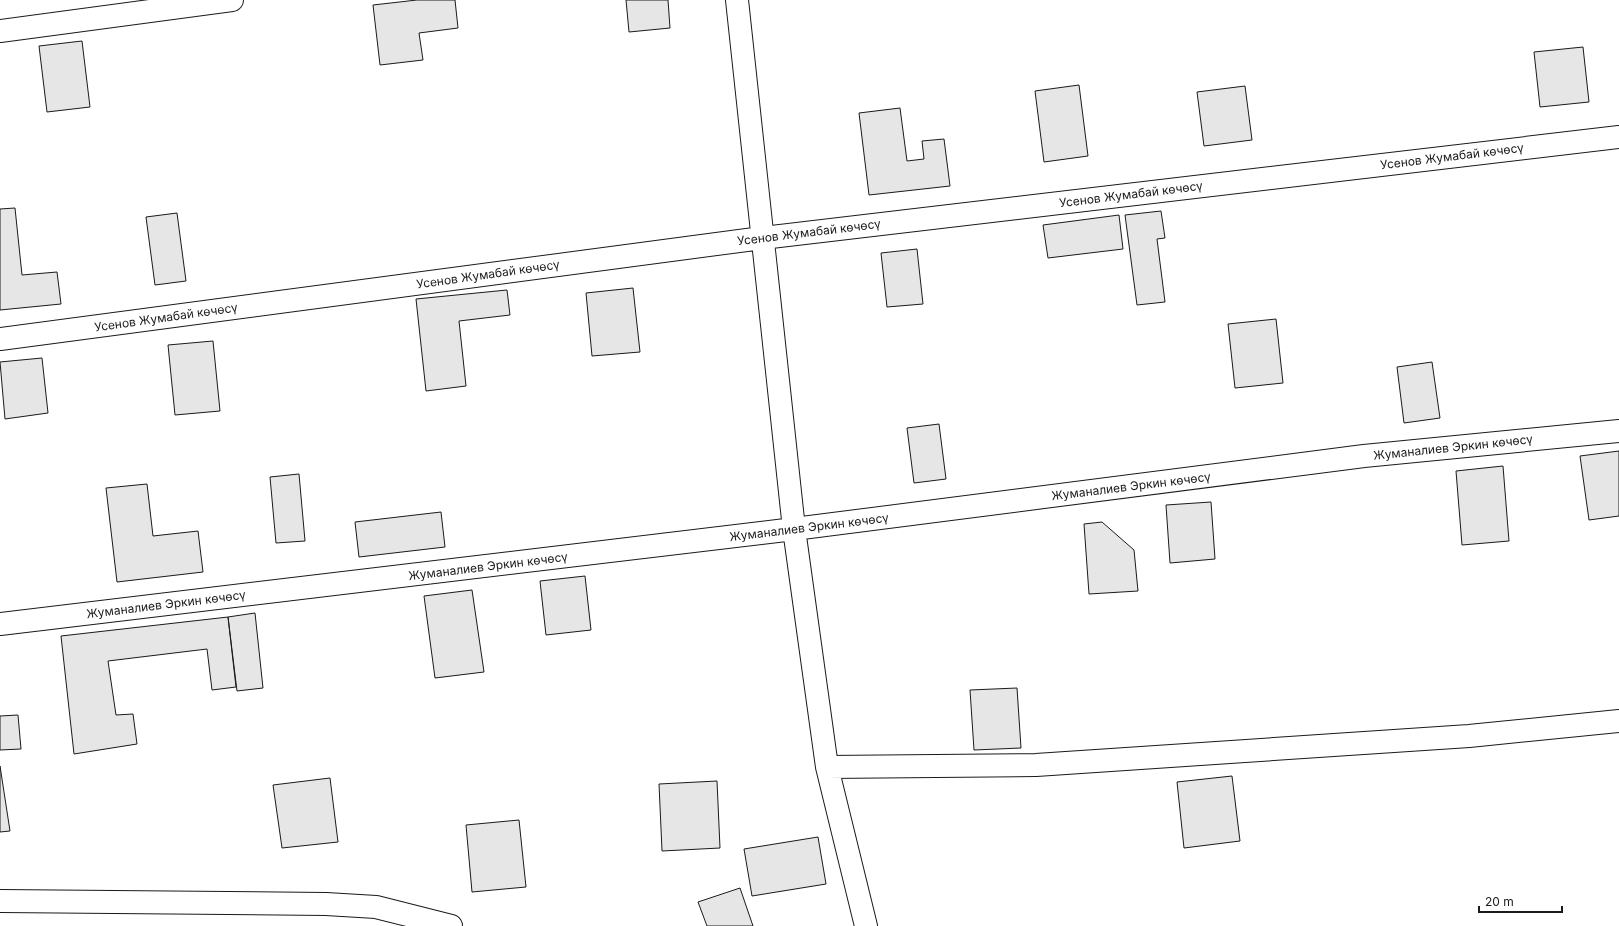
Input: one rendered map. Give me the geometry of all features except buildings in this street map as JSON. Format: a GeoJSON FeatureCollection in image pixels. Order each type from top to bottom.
{"type":"FeatureCollection","features":[{"type":"Feature","properties":{"kind":"street"},"geometry":{"type":"LineString","coordinates":[[0,31],[232,0]]}},
{"type":"Feature","properties":{"kind":"street"},"geometry":{"type":"LineString","coordinates":[[737,0],[794,529],[827,767],[866,926]]}},
{"type":"Feature","properties":{"kind":"street","name":"Усенов Жумабай көчөсү"},"geometry":{"type":"LineString","coordinates":[[0,339],[762,238],[1619,137]]}},
{"type":"Feature","properties":{"kind":"street","name":"Жуманалиев Эркин көчөсү"},"geometry":{"type":"LineString","coordinates":[[0,624],[794,529],[1364,456],[1619,431]]}},
{"type":"Feature","properties":{"kind":"street"},"geometry":{"type":"LineString","coordinates":[[827,767],[1036,765],[1461,737],[1619,721]]}},
{"type":"Feature","properties":{"kind":"street"},"geometry":{"type":"LineString","coordinates":[[0,901],[326,904],[376,908],[451,926]]}}]}
